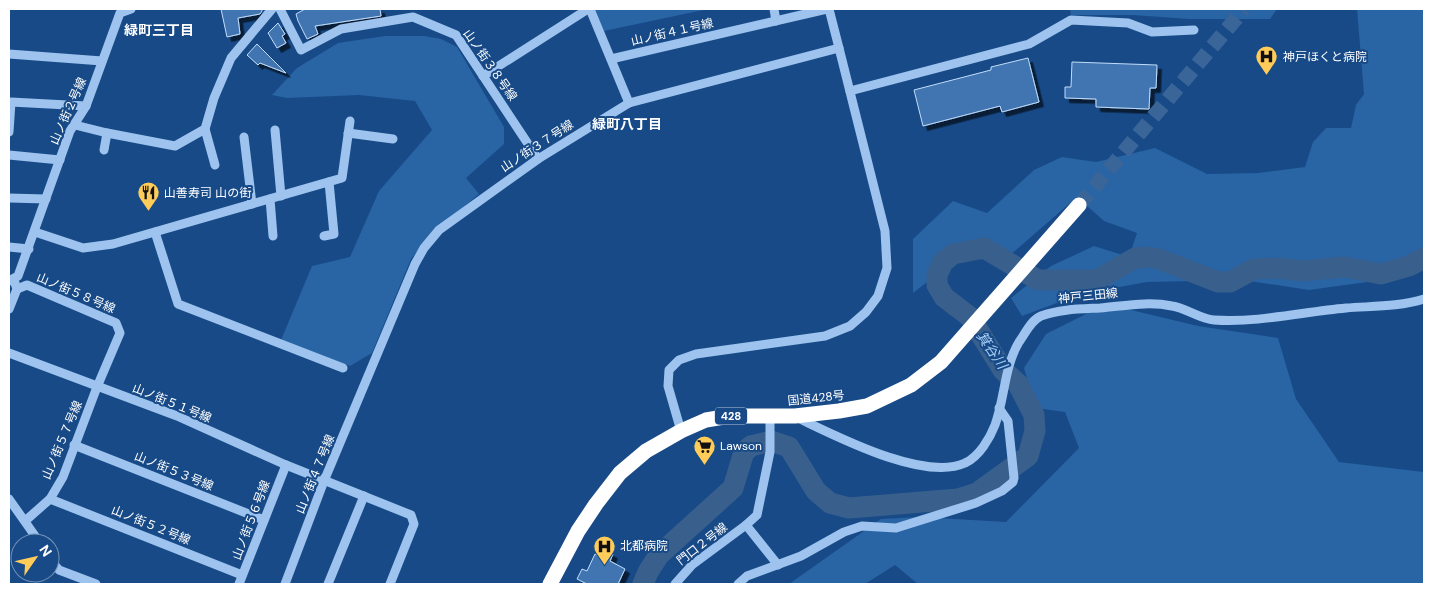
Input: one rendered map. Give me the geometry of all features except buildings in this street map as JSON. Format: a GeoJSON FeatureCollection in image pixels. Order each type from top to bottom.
{"type":"FeatureCollection","features":[{"type":"Feature","properties":{"kind":"highway","name":"国道428号"},"geometry":{"type":"LineString","coordinates":[[550,584],[578,531],[596,504],[620,472],[646,451],[681,431],[706,420],[730,416],[769,423],[795,416],[867,406],[911,385],[941,362],[1079,205]]}},
{"type":"Feature","properties":{"kind":"street","name":"山ノ街２号線"},"geometry":{"type":"LineString","coordinates":[[11,280],[18,276],[29,249],[70,131],[86,106],[120,11],[131,9]]}},
{"type":"Feature","properties":{"kind":"street"},"geometry":{"type":"LineString","coordinates":[[215,165],[205,129],[214,98],[231,58],[272,9]]}},
{"type":"Feature","properties":{"kind":"street","name":"山ノ街３８号線"},"geometry":{"type":"LineString","coordinates":[[280,9],[301,50],[341,29],[413,17],[456,35],[538,159]]}},
{"type":"Feature","properties":{"kind":"street"},"geometry":{"type":"LineString","coordinates":[[483,76],[589,9],[629,103]]}},
{"type":"Feature","properties":{"kind":"street"},"geometry":{"type":"LineString","coordinates":[[774,9],[776,20]]}},
{"type":"Feature","properties":{"kind":"street"},"geometry":{"type":"LineString","coordinates":[[681,431],[668,386],[668,370],[679,360],[696,354],[825,336],[850,326],[866,312],[878,296],[887,268],[885,231],[828,9]]}},
{"type":"Feature","properties":{"kind":"street","name":"山ノ街４１号線"},"geometry":{"type":"LineString","coordinates":[[611,59],[828,9]]}},
{"type":"Feature","properties":{"kind":"street"},"geometry":{"type":"LineString","coordinates":[[850,91],[1029,44],[1071,20],[1128,23],[1152,32],[1194,30]]}},
{"type":"Feature","properties":{"kind":"street","name":"山ノ街３７号線"},"geometry":{"type":"LineString","coordinates":[[369,373],[415,264],[424,248],[439,230],[538,159],[629,103],[839,48]]}},
{"type":"Feature","properties":{"kind":"street"},"geometry":{"type":"LineString","coordinates":[[9,54],[102,61]]}},
{"type":"Feature","properties":{"kind":"street"},"geometry":{"type":"LineString","coordinates":[[9,132],[11,102],[86,106]]}},
{"type":"Feature","properties":{"kind":"street"},"geometry":{"type":"LineString","coordinates":[[35,232],[83,248],[113,244],[342,178],[350,121]]}},
{"type":"Feature","properties":{"kind":"street"},"geometry":{"type":"LineString","coordinates":[[75,125],[175,146],[205,129]]}},
{"type":"Feature","properties":{"kind":"street"},"geometry":{"type":"LineString","coordinates":[[276,130],[281,196]]}},
{"type":"Feature","properties":{"kind":"street"},"geometry":{"type":"LineString","coordinates":[[104,150],[107,133]]}},
{"type":"Feature","properties":{"kind":"street"},"geometry":{"type":"LineString","coordinates":[[348,133],[392,139]]}},
{"type":"Feature","properties":{"kind":"street"},"geometry":{"type":"LineString","coordinates":[[244,136],[252,204]]}},
{"type":"Feature","properties":{"kind":"street"},"geometry":{"type":"LineString","coordinates":[[9,155],[60,160]]}},
{"type":"Feature","properties":{"kind":"street"},"geometry":{"type":"LineString","coordinates":[[324,236],[334,234],[329,182]]}},
{"type":"Feature","properties":{"kind":"street"},"geometry":{"type":"LineString","coordinates":[[9,198],[46,199]]}},
{"type":"Feature","properties":{"kind":"street"},"geometry":{"type":"LineString","coordinates":[[270,199],[273,236]]}},
{"type":"Feature","properties":{"kind":"street"},"geometry":{"type":"LineString","coordinates":[[155,232],[178,304],[343,368]]}},
{"type":"Feature","properties":{"kind":"street"},"geometry":{"type":"LineString","coordinates":[[9,247],[29,249]]}},
{"type":"Feature","properties":{"kind":"street"},"geometry":{"type":"LineString","coordinates":[[9,309],[17,289],[11,280]]}},
{"type":"Feature","properties":{"kind":"street","name":"山ノ街５８号線"},"geometry":{"type":"LineString","coordinates":[[17,289],[27,285],[116,323],[120,333],[97,387]]}},
{"type":"Feature","properties":{"kind":"street","name":"神戸三田線"},"geometry":{"type":"LineString","coordinates":[[795,416],[854,446],[883,456],[923,466],[949,467],[966,463],[978,454],[995,425],[1006,385],[1010,361],[1027,330],[1038,317],[1060,310],[1158,303],[1183,308],[1211,319],[1235,321],[1346,308],[1409,304],[1424,299]]}},
{"type":"Feature","properties":{"kind":"street","name":"山ノ街５１号線"},"geometry":{"type":"LineString","coordinates":[[9,353],[177,416],[286,465],[410,515],[414,524],[390,584]]}},
{"type":"Feature","properties":{"kind":"street","name":"山ノ街４７号線"},"geometry":{"type":"LineString","coordinates":[[284,584],[369,373]]}},
{"type":"Feature","properties":{"kind":"street","name":"山ノ街５７号線"},"geometry":{"type":"LineString","coordinates":[[25,520],[50,499],[63,477],[97,387]]}},
{"type":"Feature","properties":{"kind":"street"},"geometry":{"type":"LineString","coordinates":[[738,584],[747,576],[801,556],[844,532],[862,526],[896,528],[976,503],[1002,491],[1013,482],[1014,478],[1008,421],[1000,408]]}},
{"type":"Feature","properties":{"kind":"street","name":"門口２号線"},"geometry":{"type":"LineString","coordinates":[[675,584],[692,565],[746,526],[758,515],[770,452],[769,423]]}},
{"type":"Feature","properties":{"kind":"street","name":"山ノ街５３号線"},"geometry":{"type":"LineString","coordinates":[[74,445],[264,520]]}},
{"type":"Feature","properties":{"kind":"street","name":"山ノ街５６号線"},"geometry":{"type":"LineString","coordinates":[[241,580],[286,465]]}},
{"type":"Feature","properties":{"kind":"street"},"geometry":{"type":"LineString","coordinates":[[328,584],[364,496]]}},
{"type":"Feature","properties":{"kind":"street"},"geometry":{"type":"LineString","coordinates":[[9,499],[33,533]]}},
{"type":"Feature","properties":{"kind":"street","name":"山ノ街５２号線"},"geometry":{"type":"LineString","coordinates":[[50,499],[241,580]]}},
{"type":"Feature","properties":{"kind":"street"},"geometry":{"type":"LineString","coordinates":[[746,526],[778,565]]}},
{"type":"Feature","properties":{"kind":"street"},"geometry":{"type":"LineString","coordinates":[[60,570],[96,584]]}},
{"type":"Feature","properties":{"kind":"shaded area"},"geometry":{"type":"Polygon","coordinates":[[[595,9],[708,9],[604,31],[595,9]]]}},
{"type":"Feature","properties":{"kind":"shaded area"},"geometry":{"type":"Polygon","coordinates":[[[1070,9],[1277,9],[1270,19],[1189,19],[1133,15],[1071,15],[1070,9]]]}},
{"type":"Feature","properties":{"kind":"shaded area"},"geometry":{"type":"Polygon","coordinates":[[[1357,9],[1424,9],[1424,251],[1382,280],[1309,290],[1243,280],[1147,282],[1081,294],[1022,316],[1011,298],[1051,266],[1094,246],[1129,257],[1137,233],[1104,221],[1077,197],[1001,263],[976,244],[913,293],[913,239],[953,201],[987,213],[1034,170],[1062,157],[1096,162],[1155,148],[1207,174],[1258,173],[1305,167],[1313,142],[1326,128],[1351,128],[1356,105],[1364,94],[1357,9]]]}},
{"type":"Feature","properties":{"kind":"shaded area"},"geometry":{"type":"Polygon","coordinates":[[[385,36],[424,36],[441,39],[457,47],[504,127],[504,144],[466,178],[479,194],[431,234],[411,259],[372,353],[350,366],[281,340],[312,266],[350,257],[379,191],[432,130],[415,101],[359,95],[287,98],[272,95],[297,68],[338,43],[385,36]]]}},
{"type":"Feature","properties":{"kind":"shaded area"},"geometry":{"type":"Polygon","coordinates":[[[1106,304],[1198,326],[1278,338],[1296,399],[1339,462],[1424,472],[1424,584],[918,584],[895,565],[865,584],[789,584],[881,519],[921,517],[1006,522],[1079,448],[1065,412],[1035,408],[1024,368],[1046,334],[1106,304]]]}},
{"type":"Feature","properties":{"kind":"waterway","name":"箕谷川"},"geometry":{"type":"LineString","coordinates":[[643,584],[659,555],[733,488],[744,452],[751,446],[771,441],[789,447],[816,491],[830,503],[849,508],[958,499],[977,493],[1028,456],[1035,431],[1034,415],[1018,384],[1003,370],[970,317],[944,297],[937,285],[937,275],[943,262],[953,254],[984,248],[1038,280],[1097,280],[1135,258],[1148,257],[1159,259],[1218,282],[1230,282],[1254,269],[1278,268],[1302,271],[1344,267],[1381,274],[1409,266],[1424,258]]}},
{"type":"Feature","properties":{"kind":"tunnel"},"geometry":{"type":"LineString","coordinates":[[1079,205],[1244,9]]}},
{"type":"Feature","properties":{"kind":"place","name":"神戸ほくと病院"},"geometry":{"type":"Point","coordinates":[1267,76]}},
{"type":"Feature","properties":{"kind":"place","name":"山善寿司 山の街"},"geometry":{"type":"Point","coordinates":[148,212]}},
{"type":"Feature","properties":{"kind":"place","name":"Lawson"},"geometry":{"type":"Point","coordinates":[704,465]}},
{"type":"Feature","properties":{"kind":"place","name":"北都病院"},"geometry":{"type":"Point","coordinates":[604,565]}},
{"type":"Feature","properties":{"kind":"district","name":"緑町三丁目"},"geometry":{"type":"Point","coordinates":[159,30]}},
{"type":"Feature","properties":{"kind":"district","name":"緑町八丁目"},"geometry":{"type":"Point","coordinates":[627,124]}}]}
